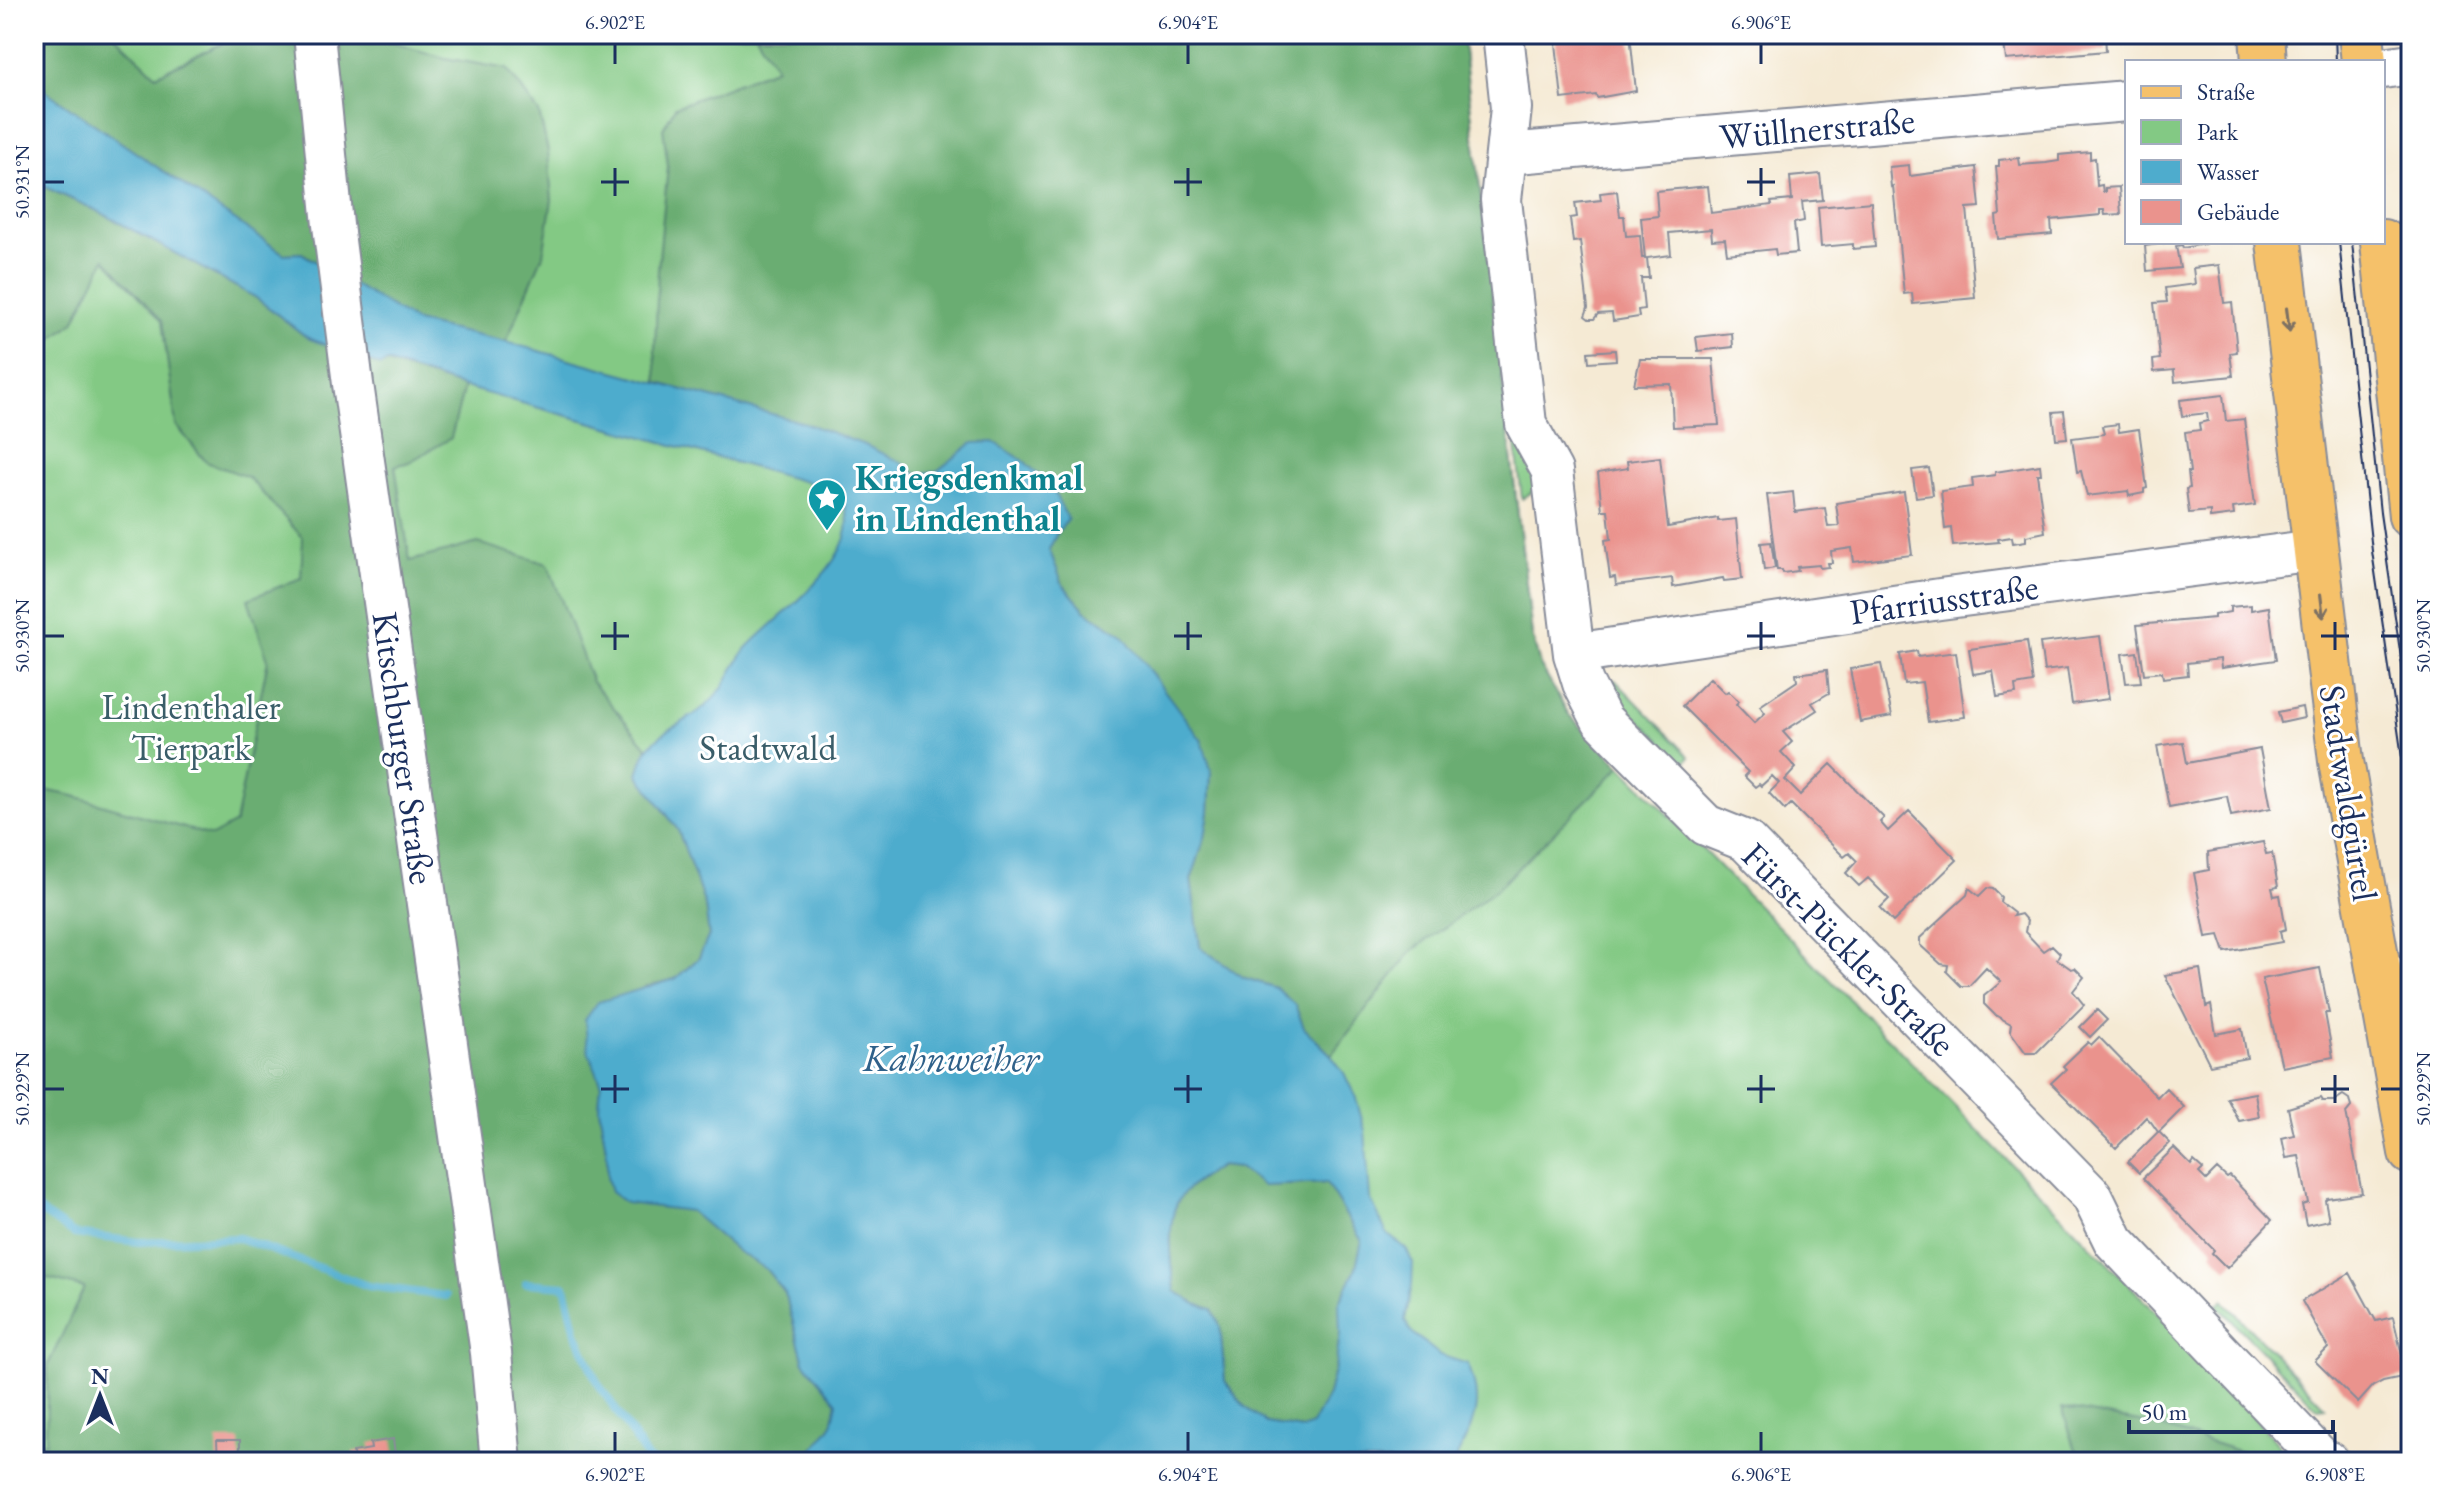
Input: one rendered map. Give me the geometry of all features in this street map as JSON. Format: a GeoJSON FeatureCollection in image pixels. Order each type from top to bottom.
{"type":"FeatureCollection","features":[{"type":"Feature","properties":{"kind":"main road"},"geometry":{"type":"LineString","coordinates":[[2262,34],[2264,60]]}},
{"type":"Feature","properties":{"kind":"main road"},"geometry":{"type":"LineString","coordinates":[[2361,34],[2364,60]]}},
{"type":"Feature","properties":{"kind":"main road","name":"Stadtwaldgürtel"},"geometry":{"type":"LineString","coordinates":[[2279,244],[2341,761],[2411,1152]]}},
{"type":"Feature","properties":{"kind":"main road"},"geometry":{"type":"LineString","coordinates":[[2383,244],[2411,516]]}},
{"type":"Feature","properties":{"kind":"street","name":"Kitschburger Straße"},"geometry":{"type":"LineString","coordinates":[[314,34],[350,361],[491,1353],[501,1462]]}},
{"type":"Feature","properties":{"kind":"street","name":"Fürst-Pückler-Straße"},"geometry":{"type":"LineString","coordinates":[[1503,34],[1511,108],[1501,200],[1526,424],[1552,471],[1574,654],[1583,683],[1602,720],[1706,825],[1746,841],[1758,853],[2092,1196],[2114,1241],[2323,1460],[2329,1462]]}},
{"type":"Feature","properties":{"kind":"street"},"geometry":{"type":"LineString","coordinates":[[2385,68],[2411,64]]}},
{"type":"Feature","properties":{"kind":"street","name":"Wüllnerstraße"},"geometry":{"type":"LineString","coordinates":[[1506,154],[2125,101]]}},
{"type":"Feature","properties":{"kind":"street","name":"Pfarriusstraße"},"geometry":{"type":"LineString","coordinates":[[1574,654],[1955,597],[2315,550]]}},
{"type":"Feature","properties":{"kind":"street"},"geometry":{"type":"LineString","coordinates":[[2376,966],[2411,991]]}},
{"type":"Feature","properties":{"kind":"green space","name":"Stadtwald"},"geometry":{"type":"Polygon","coordinates":[[[34,34],[1462,34],[1532,634],[1540,665],[1569,715],[2202,1359],[2294,1462],[34,1462],[34,34]]]}},
{"type":"Feature","properties":{"kind":"green space"},"geometry":{"type":"Polygon","coordinates":[[[34,34],[114,34],[156,75],[223,43],[263,34],[362,34],[445,58],[507,69],[539,113],[548,151],[552,200],[543,255],[506,342],[415,322],[302,253],[284,254],[34,83],[34,34]]]}},
{"type":"Feature","properties":{"kind":"green space"},"geometry":{"type":"Polygon","coordinates":[[[756,34],[1462,34],[1532,635],[1540,665],[1569,715],[1621,766],[1497,889],[1412,951],[1331,1055],[1304,1028],[1295,1005],[1276,988],[1242,977],[1200,947],[1191,880],[1205,837],[1211,770],[1122,634],[1085,610],[1063,585],[1049,549],[1058,531],[951,462],[937,471],[916,474],[902,463],[657,382],[658,269],[668,166],[663,129],[675,107],[776,68],[756,34]]]}},
{"type":"Feature","properties":{"kind":"green space"},"geometry":{"type":"Polygon","coordinates":[[[1486,180],[1542,485],[1522,499],[1486,180]]]}},
{"type":"Feature","properties":{"kind":"green space"},"geometry":{"type":"Polygon","coordinates":[[[34,182],[100,212],[255,297],[308,338],[464,387],[451,438],[409,462],[395,466],[410,561],[478,543],[548,564],[592,682],[648,748],[638,774],[678,830],[705,905],[709,935],[699,958],[675,979],[645,987],[588,1050],[601,1083],[599,1108],[607,1154],[607,1177],[676,1208],[690,1210],[737,1251],[766,1269],[785,1293],[804,1362],[837,1402],[832,1425],[803,1462],[34,1462],[34,1444],[46,1442],[48,1365],[84,1288],[34,1275],[34,788],[74,796],[212,836],[235,823],[268,660],[248,599],[301,578],[303,538],[248,477],[206,462],[176,425],[162,321],[105,259],[74,322],[37,350],[34,347],[34,182]]]}},
{"type":"Feature","properties":{"kind":"green space"},"geometry":{"type":"Polygon","coordinates":[[[1615,680],[1690,757],[1684,763],[1626,707],[1622,725],[1610,697],[1611,683],[1615,680]]]}},
{"type":"Feature","properties":{"kind":"green space"},"geometry":{"type":"Polygon","coordinates":[[[1220,1166],[1239,1168],[1264,1186],[1326,1183],[1362,1241],[1355,1271],[1340,1303],[1340,1333],[1328,1395],[1313,1425],[1302,1429],[1266,1423],[1244,1406],[1225,1381],[1220,1326],[1212,1309],[1196,1304],[1175,1291],[1171,1246],[1177,1203],[1185,1191],[1220,1166]]]}},
{"type":"Feature","properties":{"kind":"green space"},"geometry":{"type":"Polygon","coordinates":[[[2223,1300],[2325,1407],[2317,1408],[2217,1305],[2223,1300]]]}},
{"type":"Feature","properties":{"kind":"green space"},"geometry":{"type":"Polygon","coordinates":[[[2062,1408],[2156,1425],[2273,1462],[2080,1462],[2062,1408]]]}},
{"type":"Feature","properties":{"kind":"water","name":"Kahnweiher"},"geometry":{"type":"Polygon","coordinates":[[[34,83],[284,254],[301,253],[416,322],[506,342],[805,423],[867,446],[902,463],[916,474],[937,471],[973,443],[994,442],[1024,461],[1052,488],[1068,520],[1049,549],[1063,585],[1085,610],[1122,634],[1202,741],[1211,770],[1209,812],[1205,837],[1191,880],[1200,947],[1242,977],[1276,988],[1295,1005],[1304,1028],[1331,1055],[1356,1098],[1365,1131],[1370,1198],[1387,1234],[1406,1249],[1413,1263],[1405,1320],[1411,1332],[1440,1355],[1468,1364],[1473,1379],[1476,1392],[1474,1414],[1454,1462],[803,1462],[832,1425],[837,1402],[804,1362],[785,1293],[766,1269],[737,1251],[690,1211],[626,1203],[611,1192],[599,1108],[601,1083],[588,1050],[585,1020],[598,1002],[675,979],[699,958],[709,935],[705,905],[678,830],[638,774],[648,749],[656,739],[715,697],[747,648],[822,576],[847,532],[846,511],[834,490],[464,387],[387,362],[381,366],[308,338],[255,297],[100,212],[34,182],[34,83]],[[1220,1166],[1191,1186],[1177,1203],[1171,1234],[1175,1291],[1196,1304],[1212,1309],[1220,1326],[1225,1381],[1244,1406],[1266,1423],[1302,1429],[1312,1425],[1328,1395],[1340,1333],[1339,1303],[1355,1271],[1362,1241],[1326,1183],[1264,1186],[1239,1168],[1220,1166]]]}},
{"type":"Feature","properties":{"kind":"building"},"geometry":{"type":"Polygon","coordinates":[[[1555,34],[1630,34],[1636,91],[1597,98],[1596,95],[1562,99],[1555,34]]]}},
{"type":"Feature","properties":{"kind":"building"},"geometry":{"type":"Polygon","coordinates":[[[2003,34],[2105,34],[2106,51],[2006,60],[2003,34]]]}},
{"type":"Feature","properties":{"kind":"building"},"geometry":{"type":"Polygon","coordinates":[[[2090,152],[2090,159],[2095,158],[2097,186],[2102,185],[2103,192],[2105,188],[2119,187],[2121,214],[2105,215],[2104,210],[2100,210],[2100,215],[2051,220],[2052,234],[1998,239],[1996,216],[2000,215],[1996,166],[1999,166],[1999,160],[2019,158],[2020,165],[2046,163],[2059,161],[2059,155],[2090,152]]]}},
{"type":"Feature","properties":{"kind":"building"},"geometry":{"type":"Polygon","coordinates":[[[1909,165],[1910,176],[1976,167],[1980,207],[1967,208],[1975,298],[1913,304],[1912,293],[1904,294],[1889,167],[1909,165]]]}},
{"type":"Feature","properties":{"kind":"building"},"geometry":{"type":"Polygon","coordinates":[[[1820,174],[1823,200],[1802,202],[1804,221],[1794,223],[1797,253],[1776,255],[1775,249],[1727,254],[1725,239],[1712,240],[1711,229],[1669,233],[1671,255],[1647,258],[1649,278],[1641,278],[1644,309],[1638,310],[1639,317],[1613,321],[1612,313],[1598,314],[1594,319],[1585,316],[1588,308],[1580,241],[1573,242],[1570,218],[1577,217],[1575,203],[1601,200],[1600,193],[1617,191],[1626,236],[1640,235],[1642,258],[1645,258],[1641,218],[1658,216],[1656,191],[1708,186],[1711,213],[1792,200],[1790,177],[1820,174]]]}},
{"type":"Feature","properties":{"kind":"building"},"geometry":{"type":"Polygon","coordinates":[[[1871,202],[1875,247],[1853,249],[1853,244],[1821,247],[1818,207],[1871,202]]]}},
{"type":"Feature","properties":{"kind":"building"},"geometry":{"type":"Polygon","coordinates":[[[2205,244],[2183,248],[2182,245],[2176,246],[2180,268],[2147,271],[2145,246],[2205,244]]]}},
{"type":"Feature","properties":{"kind":"building"},"geometry":{"type":"Polygon","coordinates":[[[2219,265],[2224,303],[2232,302],[2237,352],[2230,353],[2233,376],[2175,382],[2174,370],[2154,372],[2153,360],[2160,359],[2154,303],[2167,302],[2165,288],[2195,284],[2193,268],[2219,265]]]}},
{"type":"Feature","properties":{"kind":"building"},"geometry":{"type":"Polygon","coordinates":[[[1732,333],[1733,347],[1698,351],[1696,337],[1732,333]]]}},
{"type":"Feature","properties":{"kind":"building"},"geometry":{"type":"Polygon","coordinates":[[[1615,350],[1616,360],[1589,362],[1588,352],[1615,350]]]}},
{"type":"Feature","properties":{"kind":"building"},"geometry":{"type":"Polygon","coordinates":[[[1640,359],[1713,359],[1719,425],[1673,427],[1671,384],[1634,385],[1640,359]]]}},
{"type":"Feature","properties":{"kind":"building"},"geometry":{"type":"Polygon","coordinates":[[[2223,395],[2226,421],[2244,419],[2255,505],[2233,508],[2234,515],[2210,518],[2210,511],[2189,513],[2186,489],[2190,488],[2190,472],[2185,432],[2200,430],[2199,423],[2208,421],[2207,413],[2182,416],[2180,400],[2223,395]]]}},
{"type":"Feature","properties":{"kind":"building"},"geometry":{"type":"Polygon","coordinates":[[[2064,411],[2067,438],[2056,439],[2053,412],[2064,411]]]}},
{"type":"Feature","properties":{"kind":"building"},"geometry":{"type":"Polygon","coordinates":[[[2118,424],[2119,432],[2139,429],[2147,488],[2144,493],[2129,496],[2128,491],[2087,496],[2081,471],[2077,472],[2072,438],[2104,434],[2102,426],[2118,424]]]}},
{"type":"Feature","properties":{"kind":"building"},"geometry":{"type":"Polygon","coordinates":[[[1660,457],[1668,527],[1718,518],[1718,521],[1736,519],[1742,579],[1724,581],[1723,578],[1673,587],[1672,578],[1616,585],[1615,577],[1610,578],[1605,540],[1611,539],[1608,510],[1602,510],[1598,473],[1628,468],[1627,461],[1660,457]]]}},
{"type":"Feature","properties":{"kind":"building"},"geometry":{"type":"Polygon","coordinates":[[[2040,465],[2041,474],[2037,474],[2045,532],[2013,543],[2012,537],[1998,539],[1999,542],[1953,546],[1951,528],[1945,529],[1941,491],[1973,487],[1972,478],[2040,465]]]}},
{"type":"Feature","properties":{"kind":"building"},"geometry":{"type":"Polygon","coordinates":[[[1929,468],[1933,495],[1916,497],[1912,470],[1929,468]]]}},
{"type":"Feature","properties":{"kind":"building"},"geometry":{"type":"Polygon","coordinates":[[[1793,492],[1795,512],[1825,508],[1828,527],[1839,526],[1836,503],[1904,492],[1912,555],[1854,562],[1852,548],[1831,551],[1832,563],[1828,563],[1829,567],[1797,567],[1798,571],[1783,573],[1777,570],[1767,495],[1793,492]]]}},
{"type":"Feature","properties":{"kind":"building"},"geometry":{"type":"Polygon","coordinates":[[[1771,542],[1775,568],[1764,570],[1761,543],[1771,542]]]}},
{"type":"Feature","properties":{"kind":"building"},"geometry":{"type":"Polygon","coordinates":[[[2251,605],[2251,610],[2269,607],[2276,660],[2221,668],[2220,659],[2187,663],[2188,675],[2163,678],[2162,672],[2144,674],[2137,625],[2214,618],[2214,615],[2230,612],[2230,607],[2251,605]]]}},
{"type":"Feature","properties":{"kind":"building"},"geometry":{"type":"Polygon","coordinates":[[[2100,636],[2109,699],[2072,704],[2067,668],[2044,671],[2040,643],[2100,636]]]}},
{"type":"Feature","properties":{"kind":"building"},"geometry":{"type":"Polygon","coordinates":[[[2027,641],[2033,683],[2015,686],[2016,694],[1997,697],[1993,671],[1973,674],[1969,649],[2027,641]]]}},
{"type":"Feature","properties":{"kind":"building"},"geometry":{"type":"Polygon","coordinates":[[[1917,651],[1918,657],[1956,652],[1965,717],[1928,722],[1922,682],[1904,684],[1900,654],[1917,651]]]}},
{"type":"Feature","properties":{"kind":"building"},"geometry":{"type":"Polygon","coordinates":[[[2137,652],[2141,682],[2126,683],[2122,654],[2137,652]]]}},
{"type":"Feature","properties":{"kind":"building"},"geometry":{"type":"Polygon","coordinates":[[[1881,664],[1892,716],[1860,722],[1850,669],[1881,664]]]}},
{"type":"Feature","properties":{"kind":"building"},"geometry":{"type":"Polygon","coordinates":[[[1827,670],[1829,693],[1812,703],[1817,710],[1783,732],[1792,742],[1781,752],[1796,768],[1785,780],[1800,795],[1831,764],[1884,818],[1880,822],[1888,831],[1909,811],[1957,860],[1893,922],[1880,908],[1889,899],[1868,878],[1859,886],[1846,873],[1857,861],[1849,853],[1844,857],[1791,804],[1785,810],[1769,793],[1779,783],[1772,776],[1761,786],[1755,787],[1744,776],[1748,772],[1682,706],[1710,678],[1725,693],[1728,691],[1739,701],[1736,704],[1754,723],[1765,713],[1760,706],[1797,681],[1796,674],[1827,670]]]}},
{"type":"Feature","properties":{"kind":"building"},"geometry":{"type":"Polygon","coordinates":[[[2302,707],[2304,718],[2281,723],[2278,712],[2302,707]]]}},
{"type":"Feature","properties":{"kind":"building"},"geometry":{"type":"Polygon","coordinates":[[[2183,742],[2187,763],[2260,749],[2271,808],[2231,816],[2227,796],[2169,807],[2157,746],[2183,742]]]}},
{"type":"Feature","properties":{"kind":"building"},"geometry":{"type":"Polygon","coordinates":[[[2263,842],[2266,854],[2272,853],[2278,887],[2272,888],[2274,896],[2280,895],[2286,929],[2280,931],[2282,942],[2225,952],[2219,935],[2206,937],[2194,873],[2209,870],[2208,852],[2263,842]]]}},
{"type":"Feature","properties":{"kind":"building"},"geometry":{"type":"Polygon","coordinates":[[[1969,888],[1979,896],[1987,888],[1993,889],[2001,897],[2000,902],[2014,913],[2013,916],[2021,914],[2027,921],[2025,932],[2043,951],[2052,945],[2060,953],[2057,959],[2071,969],[2075,968],[2084,977],[2073,991],[2084,1005],[2036,1053],[2026,1053],[2010,1031],[2011,1024],[1984,1004],[1984,996],[2001,982],[1986,968],[1969,986],[1961,986],[1947,972],[1948,965],[1941,964],[1920,945],[1920,938],[1967,895],[1969,888]]]}},
{"type":"Feature","properties":{"kind":"building"},"geometry":{"type":"Polygon","coordinates":[[[2320,968],[2329,1013],[2325,1013],[2333,1057],[2282,1067],[2262,979],[2320,968]]]}},
{"type":"Feature","properties":{"kind":"building"},"geometry":{"type":"Polygon","coordinates":[[[2200,969],[2206,1007],[2211,1005],[2216,1034],[2242,1029],[2247,1058],[2210,1065],[2165,975],[2200,969]]]}},
{"type":"Feature","properties":{"kind":"building"},"geometry":{"type":"Polygon","coordinates":[[[2097,1010],[2107,1020],[2090,1037],[2080,1027],[2097,1010]]]}},
{"type":"Feature","properties":{"kind":"building"},"geometry":{"type":"Polygon","coordinates":[[[2099,1037],[2157,1097],[2166,1088],[2184,1107],[2159,1132],[2170,1143],[2139,1173],[2128,1162],[2158,1132],[2151,1122],[2146,1117],[2116,1148],[2051,1083],[2066,1069],[2063,1066],[2088,1042],[2091,1045],[2099,1037]]]}},
{"type":"Feature","properties":{"kind":"building"},"geometry":{"type":"Polygon","coordinates":[[[2255,1093],[2259,1117],[2239,1121],[2227,1098],[2255,1093]]]}},
{"type":"Feature","properties":{"kind":"building"},"geometry":{"type":"Polygon","coordinates":[[[2343,1095],[2349,1099],[2351,1107],[2346,1113],[2362,1193],[2327,1198],[2329,1220],[2306,1225],[2302,1205],[2308,1203],[2299,1156],[2286,1158],[2282,1138],[2294,1135],[2288,1108],[2320,1098],[2322,1101],[2334,1101],[2343,1095]]]}},
{"type":"Feature","properties":{"kind":"building"},"geometry":{"type":"Polygon","coordinates":[[[2174,1148],[2191,1165],[2194,1161],[2203,1169],[2199,1173],[2206,1180],[2217,1169],[2227,1178],[2230,1176],[2272,1220],[2227,1268],[2212,1253],[2214,1250],[2143,1178],[2174,1148]]]}},
{"type":"Feature","properties":{"kind":"building"},"geometry":{"type":"Polygon","coordinates":[[[2350,1273],[2376,1321],[2393,1317],[2407,1376],[2373,1386],[2358,1403],[2315,1361],[2328,1348],[2302,1301],[2350,1273]]]}},
{"type":"Feature","properties":{"kind":"building"},"geometry":{"type":"Polygon","coordinates":[[[393,1439],[396,1462],[355,1462],[353,1452],[371,1449],[370,1443],[393,1439]]]}},
{"type":"Feature","properties":{"kind":"building"},"geometry":{"type":"Polygon","coordinates":[[[217,1440],[240,1440],[240,1462],[218,1462],[217,1440]]]}},
{"type":"Feature","properties":{"kind":"waterway"},"geometry":{"type":"LineString","coordinates":[[34,1207],[74,1234],[139,1242],[239,1238],[368,1286],[446,1296]]}},
{"type":"Feature","properties":{"kind":"waterway"},"geometry":{"type":"LineString","coordinates":[[526,1283],[565,1286],[576,1332],[596,1380],[653,1462]]}},
{"type":"Feature","properties":{"kind":"tram line"},"geometry":{"type":"LineString","coordinates":[[2335,34],[2336,60]]}},
{"type":"Feature","properties":{"kind":"tram line"},"geometry":{"type":"LineString","coordinates":[[2339,244],[2372,551],[2411,819]]}},
{"type":"Feature","properties":{"kind":"tram line"},"geometry":{"type":"LineString","coordinates":[[2352,244],[2380,513],[2411,727]]}},
{"type":"Feature","properties":{"kind":"place","name":"Kriegsdenkmal in Lindenthal"},"geometry":{"type":"Point","coordinates":[827,532]}},
{"type":"Feature","properties":{"kind":"park label","name":"Lindenthaler Tierpark"},"geometry":{"type":"Point","coordinates":[191,726]}}]}
